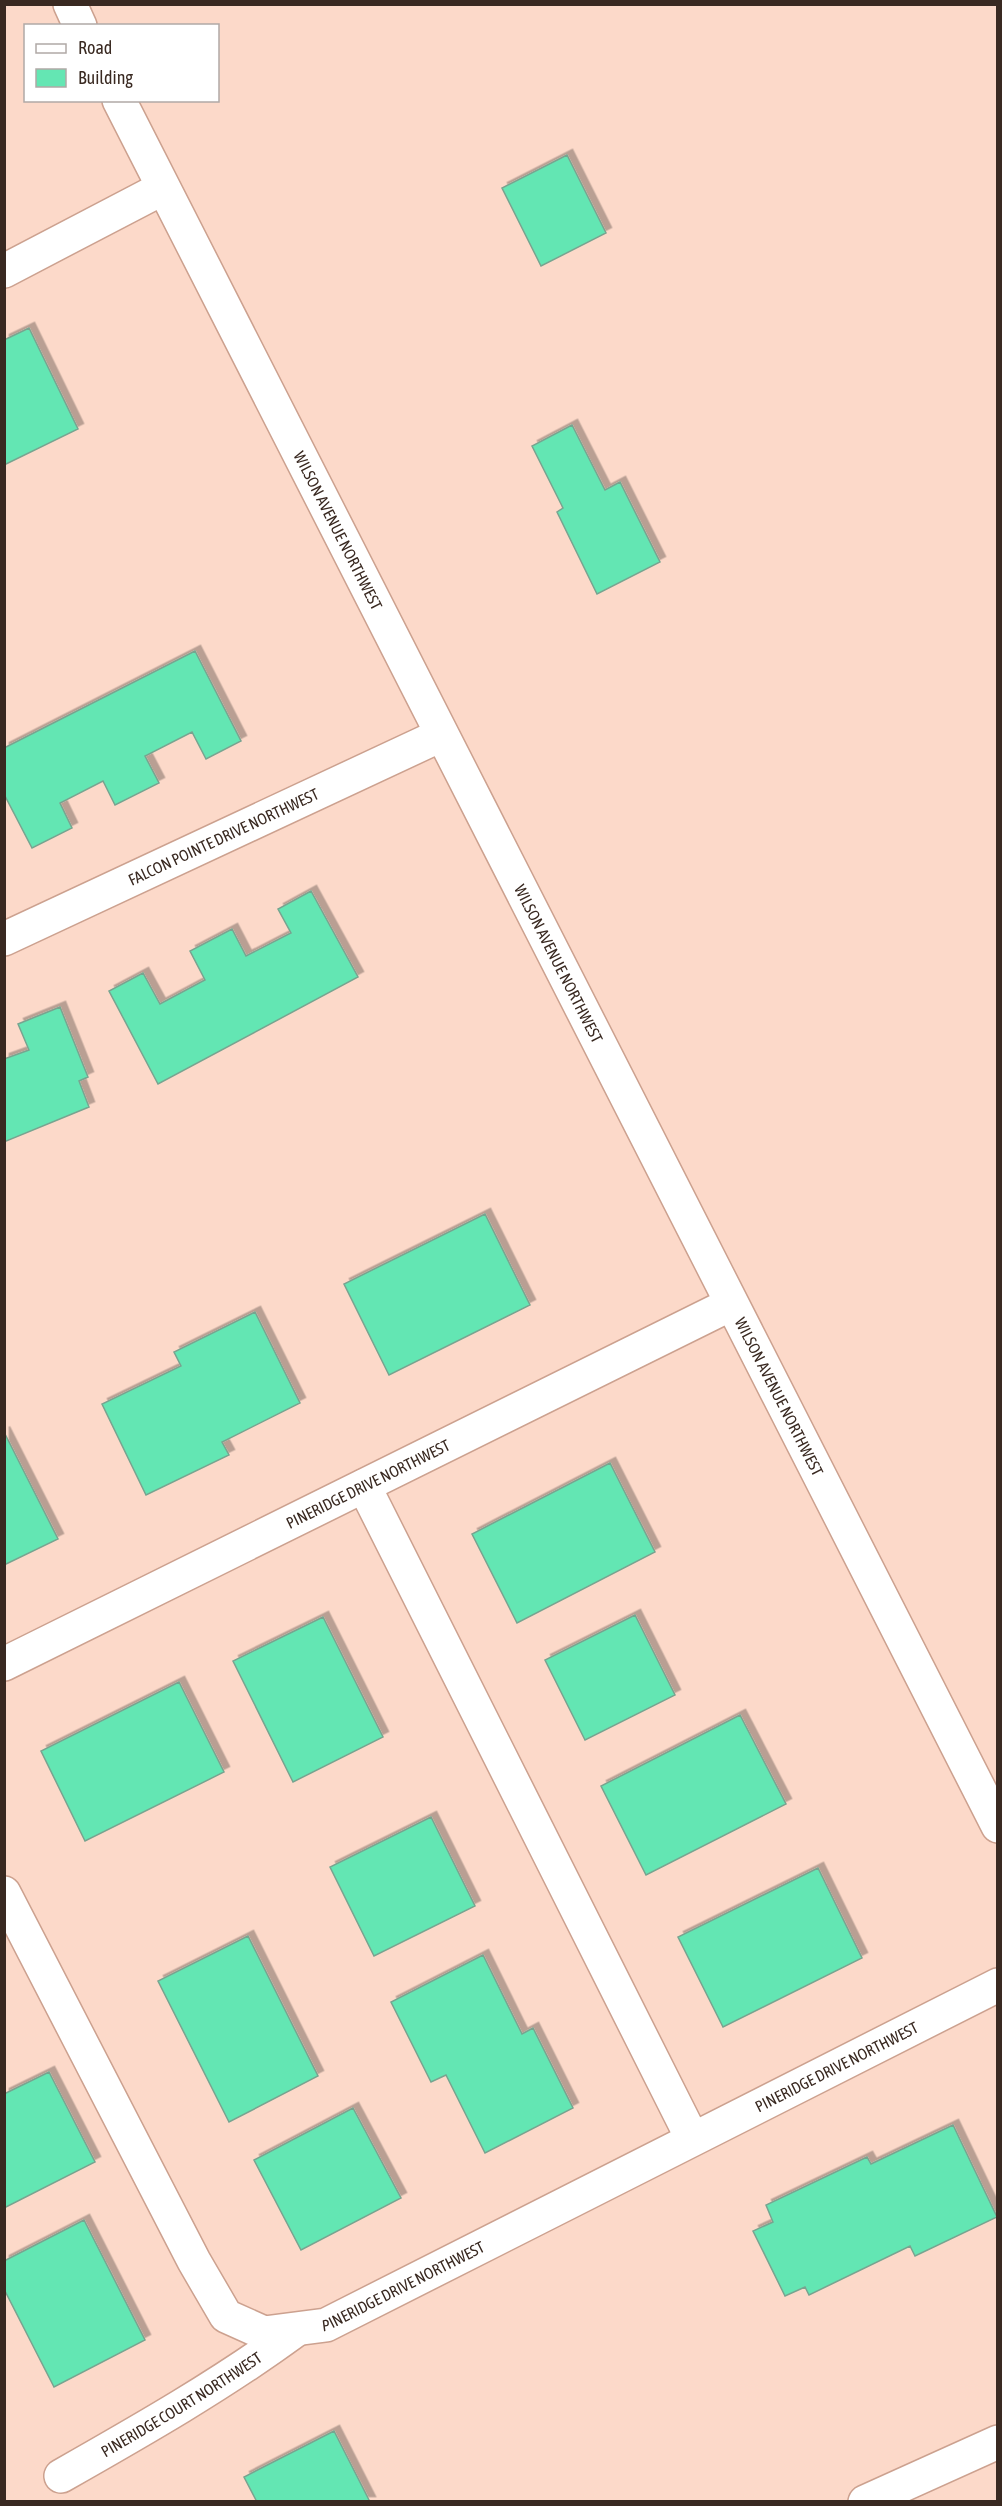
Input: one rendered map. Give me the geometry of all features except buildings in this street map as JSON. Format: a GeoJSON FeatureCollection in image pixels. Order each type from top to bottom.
{"type":"FeatureCollection","features":[{"type":"Feature","properties":{"kind":"street"},"geometry":{"type":"LineString","coordinates":[[70,4],[79,24]]}},
{"type":"Feature","properties":{"kind":"street","name":"WILSON AVENUE NORTHWEST"},"geometry":{"type":"LineString","coordinates":[[120,102],[998,1826]]}},
{"type":"Feature","properties":{"kind":"street"},"geometry":{"type":"LineString","coordinates":[[4,271],[164,188]]}},
{"type":"Feature","properties":{"kind":"street","name":"FALCON POINTE DRIVE NORTHWEST"},"geometry":{"type":"LineString","coordinates":[[4,939],[441,735]]}},
{"type":"Feature","properties":{"kind":"street","name":"PINERIDGE DRIVE NORTHWEST"},"geometry":{"type":"LineString","coordinates":[[4,1664],[731,1304]]}},
{"type":"Feature","properties":{"kind":"street"},"geometry":{"type":"LineString","coordinates":[[364,1486],[692,2138]]}},
{"type":"Feature","properties":{"kind":"street","name":"PINERIDGE DRIVE NORTHWEST"},"geometry":{"type":"LineString","coordinates":[[4,1893],[194,2261],[226,2316],[264,2333],[326,2325],[998,1985]]}},
{"type":"Feature","properties":{"kind":"street","name":"PINERIDGE COURT NORTHWEST"},"geometry":{"type":"LineString","coordinates":[[61,2476],[236,2374],[298,2329]]}},
{"type":"Feature","properties":{"kind":"street"},"geometry":{"type":"LineString","coordinates":[[865,2502],[998,2442]]}}]}
